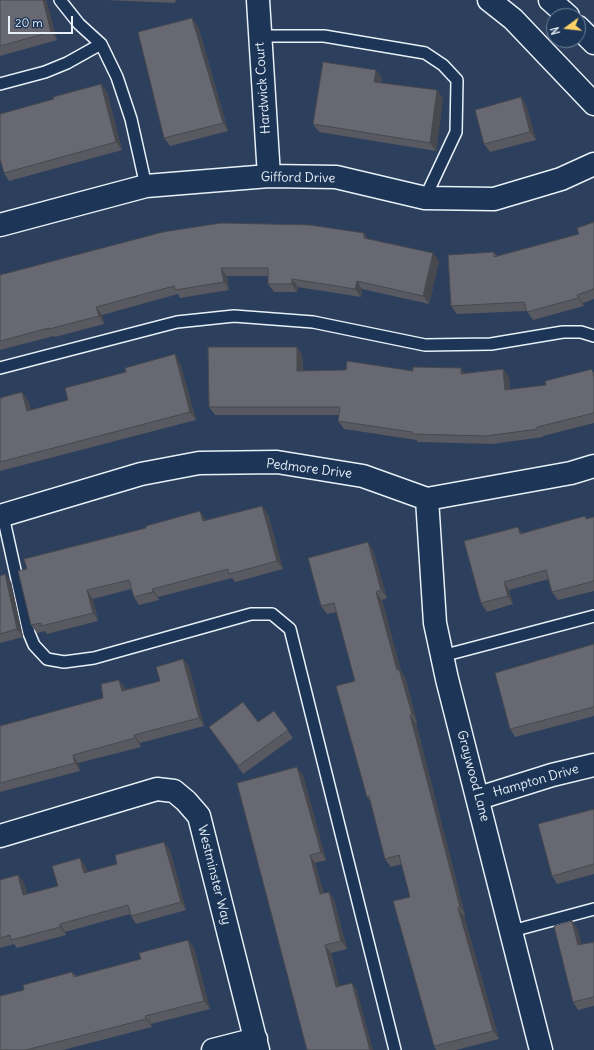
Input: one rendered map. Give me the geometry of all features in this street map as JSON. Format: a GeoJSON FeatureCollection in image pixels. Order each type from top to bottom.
{"type":"FeatureCollection","features":[{"type":"Feature","properties":{"kind":"street","name":"Hardwick Court"},"geometry":{"type":"LineString","coordinates":[[258,0],[269,176]]}},
{"type":"Feature","properties":{"kind":"street"},"geometry":{"type":"LineString","coordinates":[[489,0],[512,19],[594,104]]}},
{"type":"Feature","properties":{"kind":"street"},"geometry":{"type":"LineString","coordinates":[[550,0],[559,8]]}},
{"type":"Feature","properties":{"kind":"street"},"geometry":{"type":"LineString","coordinates":[[586,35],[594,43]]}},
{"type":"Feature","properties":{"kind":"street","name":"Gifford Drive"},"geometry":{"type":"LineString","coordinates":[[0,226],[146,186],[269,176],[336,177],[425,198],[494,199],[562,178],[594,164]]}},
{"type":"Feature","properties":{"kind":"street","name":"Pedmore Drive"},"geometry":{"type":"LineString","coordinates":[[2,516],[141,474],[199,463],[277,462],[363,476],[427,499]]}},
{"type":"Feature","properties":{"kind":"street"},"geometry":{"type":"LineString","coordinates":[[427,499],[571,473],[594,466]]}},
{"type":"Feature","properties":{"kind":"street","name":"Graywood Lane"},"geometry":{"type":"LineString","coordinates":[[427,499],[435,624],[541,1050]]}},
{"type":"Feature","properties":{"kind":"street","name":"Hampton Drive"},"geometry":{"type":"LineString","coordinates":[[479,798],[552,775],[594,765]]}},
{"type":"Feature","properties":{"kind":"street","name":"Westminster Way"},"geometry":{"type":"LineString","coordinates":[[0,836],[156,789],[174,791],[186,801],[199,816],[257,1044]]}},
{"type":"Feature","properties":{"kind":"street"},"geometry":{"type":"LineString","coordinates":[[213,1050],[257,1044]]}},
{"type":"Feature","properties":{"kind":"lane"},"geometry":{"type":"LineString","coordinates":[[60,0],[79,24],[101,44],[117,76],[131,119],[146,186]]}},
{"type":"Feature","properties":{"kind":"lane"},"geometry":{"type":"LineString","coordinates":[[260,36],[324,36],[425,52],[443,65],[456,80],[456,132],[425,198]]}},
{"type":"Feature","properties":{"kind":"lane"},"geometry":{"type":"LineString","coordinates":[[0,84],[45,72],[67,63],[101,44]]}},
{"type":"Feature","properties":{"kind":"lane"},"geometry":{"type":"LineString","coordinates":[[0,368],[177,322],[234,316],[313,322],[426,345],[491,344],[563,332],[581,332],[594,336]]}},
{"type":"Feature","properties":{"kind":"lane"},"geometry":{"type":"LineString","coordinates":[[2,516],[29,633],[34,645],[47,659],[64,662],[94,658],[251,614],[272,614],[290,629],[395,1050]]}},
{"type":"Feature","properties":{"kind":"lane"},"geometry":{"type":"LineString","coordinates":[[442,656],[594,616]]}},
{"type":"Feature","properties":{"kind":"lane"},"geometry":{"type":"LineString","coordinates":[[512,931],[594,909]]}},
{"type":"Feature","properties":{"kind":"building"},"geometry":{"type":"Polygon","coordinates":[[[0,0],[43,0],[51,32],[0,46],[0,0]]]}},
{"type":"Feature","properties":{"kind":"building"},"geometry":{"type":"Polygon","coordinates":[[[192,18],[223,123],[164,138],[138,32],[192,18]]]}},
{"type":"Feature","properties":{"kind":"building"},"geometry":{"type":"Polygon","coordinates":[[[323,62],[376,70],[374,82],[437,90],[430,143],[313,124],[323,62]]]}},
{"type":"Feature","properties":{"kind":"building"},"geometry":{"type":"Polygon","coordinates":[[[101,84],[116,142],[4,173],[0,159],[0,114],[54,99],[53,97],[101,84]]]}},
{"type":"Feature","properties":{"kind":"building"},"geometry":{"type":"Polygon","coordinates":[[[521,97],[530,132],[484,144],[475,110],[521,97]]]}},
{"type":"Feature","properties":{"kind":"building"},"geometry":{"type":"Polygon","coordinates":[[[594,222],[594,289],[577,295],[578,298],[527,312],[524,302],[451,306],[448,255],[494,252],[494,257],[579,234],[577,228],[594,222]]]}},
{"type":"Feature","properties":{"kind":"building"},"geometry":{"type":"Polygon","coordinates":[[[221,223],[310,225],[364,233],[364,238],[433,253],[423,296],[357,281],[355,289],[292,279],[292,284],[268,284],[268,268],[221,268],[224,282],[175,290],[174,286],[96,307],[99,316],[0,341],[0,275],[163,232],[221,223]]]}},
{"type":"Feature","properties":{"kind":"building"},"geometry":{"type":"Polygon","coordinates":[[[208,347],[297,347],[297,371],[346,370],[347,361],[413,371],[413,367],[461,368],[461,374],[503,369],[505,390],[546,385],[545,381],[592,369],[594,377],[594,413],[537,427],[538,429],[486,436],[412,434],[412,432],[338,421],[340,407],[209,407],[208,347]]]}},
{"type":"Feature","properties":{"kind":"building"},"geometry":{"type":"Polygon","coordinates":[[[175,354],[190,412],[0,462],[0,398],[22,392],[27,411],[68,400],[65,388],[126,372],[125,368],[175,354]]]}},
{"type":"Feature","properties":{"kind":"building"},"geometry":{"type":"Polygon","coordinates":[[[262,506],[277,561],[229,574],[228,569],[152,589],[153,592],[134,597],[129,580],[87,590],[93,613],[41,626],[41,623],[31,625],[18,571],[27,569],[24,559],[146,528],[146,526],[200,511],[203,521],[262,506]]]}},
{"type":"Feature","properties":{"kind":"building"},"geometry":{"type":"Polygon","coordinates":[[[585,516],[586,519],[594,517],[594,581],[552,592],[546,570],[504,582],[508,596],[481,603],[464,541],[518,527],[520,534],[585,516]]]}},
{"type":"Feature","properties":{"kind":"building"},"geometry":{"type":"Polygon","coordinates":[[[368,542],[381,590],[376,592],[397,670],[399,669],[412,714],[410,715],[460,907],[458,908],[493,1031],[434,1046],[393,901],[410,897],[399,855],[385,859],[369,796],[367,797],[336,686],[355,681],[334,603],[321,606],[308,558],[368,542]]]}},
{"type":"Feature","properties":{"kind":"building"},"geometry":{"type":"Polygon","coordinates":[[[5,574],[17,629],[0,634],[0,576],[5,574]]]}},
{"type":"Feature","properties":{"kind":"building"},"geometry":{"type":"Polygon","coordinates":[[[594,644],[594,707],[510,729],[495,673],[594,644]]]}},
{"type":"Feature","properties":{"kind":"building"},"geometry":{"type":"Polygon","coordinates":[[[183,659],[199,718],[134,735],[135,738],[73,755],[75,763],[0,783],[0,726],[103,698],[101,684],[119,680],[122,691],[160,681],[156,667],[183,659]]]}},
{"type":"Feature","properties":{"kind":"building"},"geometry":{"type":"Polygon","coordinates":[[[243,702],[258,722],[274,711],[288,730],[238,766],[209,727],[243,702]]]}},
{"type":"Feature","properties":{"kind":"building"},"geometry":{"type":"Polygon","coordinates":[[[297,767],[321,852],[310,855],[320,894],[329,892],[341,941],[325,945],[336,987],[352,983],[370,1050],[307,1050],[237,783],[297,767]]]}},
{"type":"Feature","properties":{"kind":"building"},"geometry":{"type":"Polygon","coordinates":[[[594,809],[594,864],[552,876],[538,824],[594,809]]]}},
{"type":"Feature","properties":{"kind":"building"},"geometry":{"type":"Polygon","coordinates":[[[164,842],[181,902],[131,916],[128,905],[60,924],[60,927],[11,940],[10,935],[0,938],[0,880],[18,875],[23,895],[58,886],[52,866],[80,858],[84,873],[117,864],[115,855],[164,842]]]}},
{"type":"Feature","properties":{"kind":"building"},"geometry":{"type":"Polygon","coordinates":[[[572,921],[578,945],[594,942],[594,997],[573,1002],[554,926],[572,921]]]}},
{"type":"Feature","properties":{"kind":"building"},"geometry":{"type":"Polygon","coordinates":[[[188,940],[204,1001],[145,1016],[146,1019],[26,1050],[0,1050],[0,996],[24,990],[23,985],[72,972],[74,977],[141,959],[139,953],[188,940]]]}}]}
